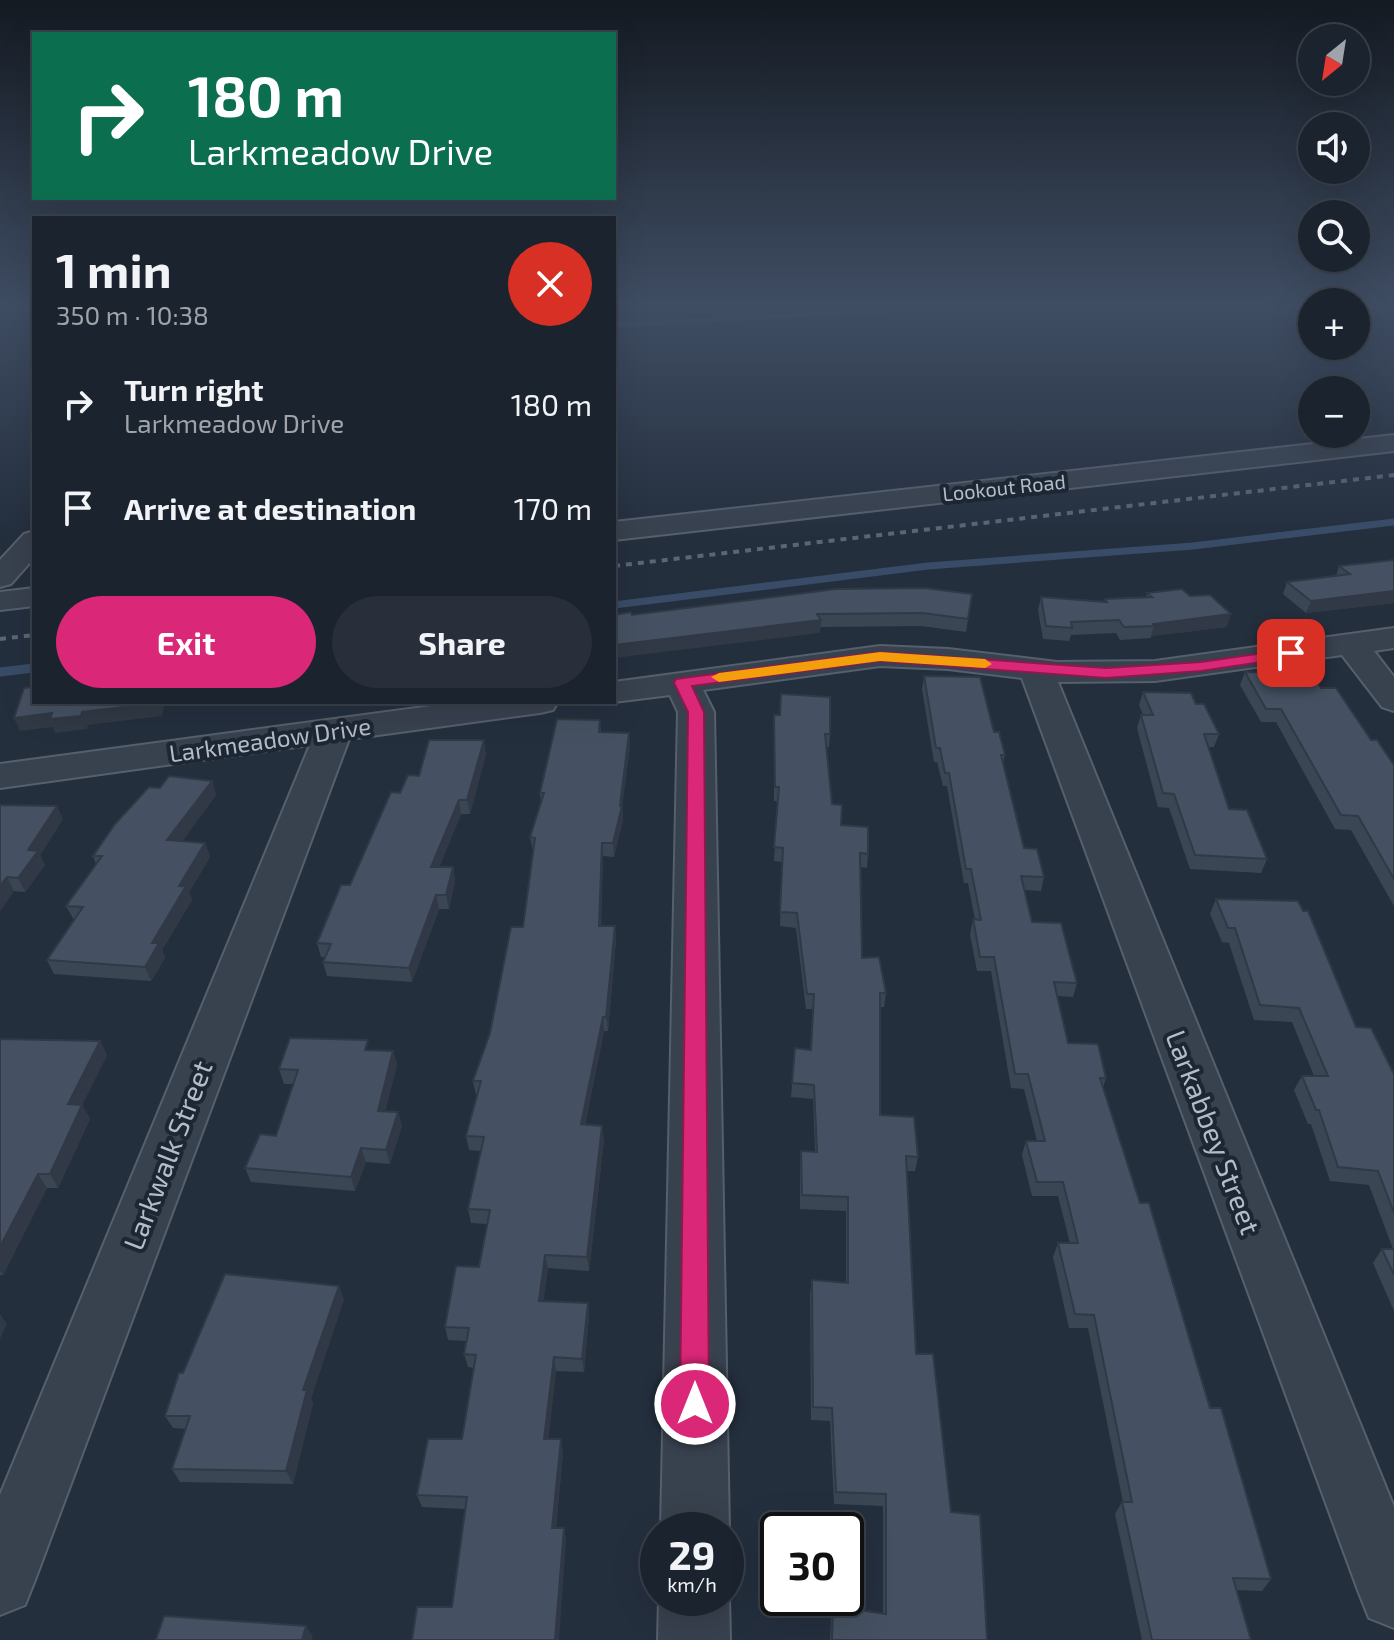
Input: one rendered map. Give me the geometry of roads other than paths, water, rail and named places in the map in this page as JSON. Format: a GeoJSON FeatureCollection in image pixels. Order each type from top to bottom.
{"type":"FeatureCollection","features":[{"type":"Feature","properties":{"kind":"street","name":"Lookout Road"},"geometry":{"type":"LineString","coordinates":[[616,531],[1394,443]]}},
{"type":"Feature","properties":{"kind":"street"},"geometry":{"type":"LineString","coordinates":[[0,578],[32,542]]}},
{"type":"Feature","properties":{"kind":"street"},"geometry":{"type":"LineString","coordinates":[[0,601],[32,597]]}},
{"type":"Feature","properties":{"kind":"street"},"geometry":{"type":"LineString","coordinates":[[616,692],[880,656],[948,659],[1036,670],[1155,671],[1394,638]]}},
{"type":"Feature","properties":{"kind":"street"},"geometry":{"type":"LineString","coordinates":[[1351,644],[1394,700]]}},
{"type":"Feature","properties":{"kind":"street","name":"Larkabbey Street"},"geometry":{"type":"LineString","coordinates":[[1036,670],[1394,1593]]}},
{"type":"Feature","properties":{"kind":"street"},"geometry":{"type":"LineString","coordinates":[[682,683],[696,712],[695,1512]]}},
{"type":"Feature","properties":{"kind":"street","name":"Larkmeadow Drive"},"geometry":{"type":"LineString","coordinates":[[0,776],[525,704]]}},
{"type":"Feature","properties":{"kind":"street","name":"Larkwalk Street"},"geometry":{"type":"LineString","coordinates":[[0,1580],[334,730]]}},
{"type":"Feature","properties":{"kind":"street"},"geometry":{"type":"LineString","coordinates":[[694,1616],[694,1640]]}},
{"type":"Feature","properties":{"kind":"waterway"},"geometry":{"type":"LineString","coordinates":[[616,605],[928,566],[1193,546],[1394,522]]}},
{"type":"Feature","properties":{"kind":"waterway"},"geometry":{"type":"LineString","coordinates":[[0,672],[32,668]]}},
{"type":"Feature","properties":{"kind":"railway"},"geometry":{"type":"LineString","coordinates":[[616,566],[1394,475]]}},
{"type":"Feature","properties":{"kind":"railway"},"geometry":{"type":"LineString","coordinates":[[0,639],[32,635]]}}]}
